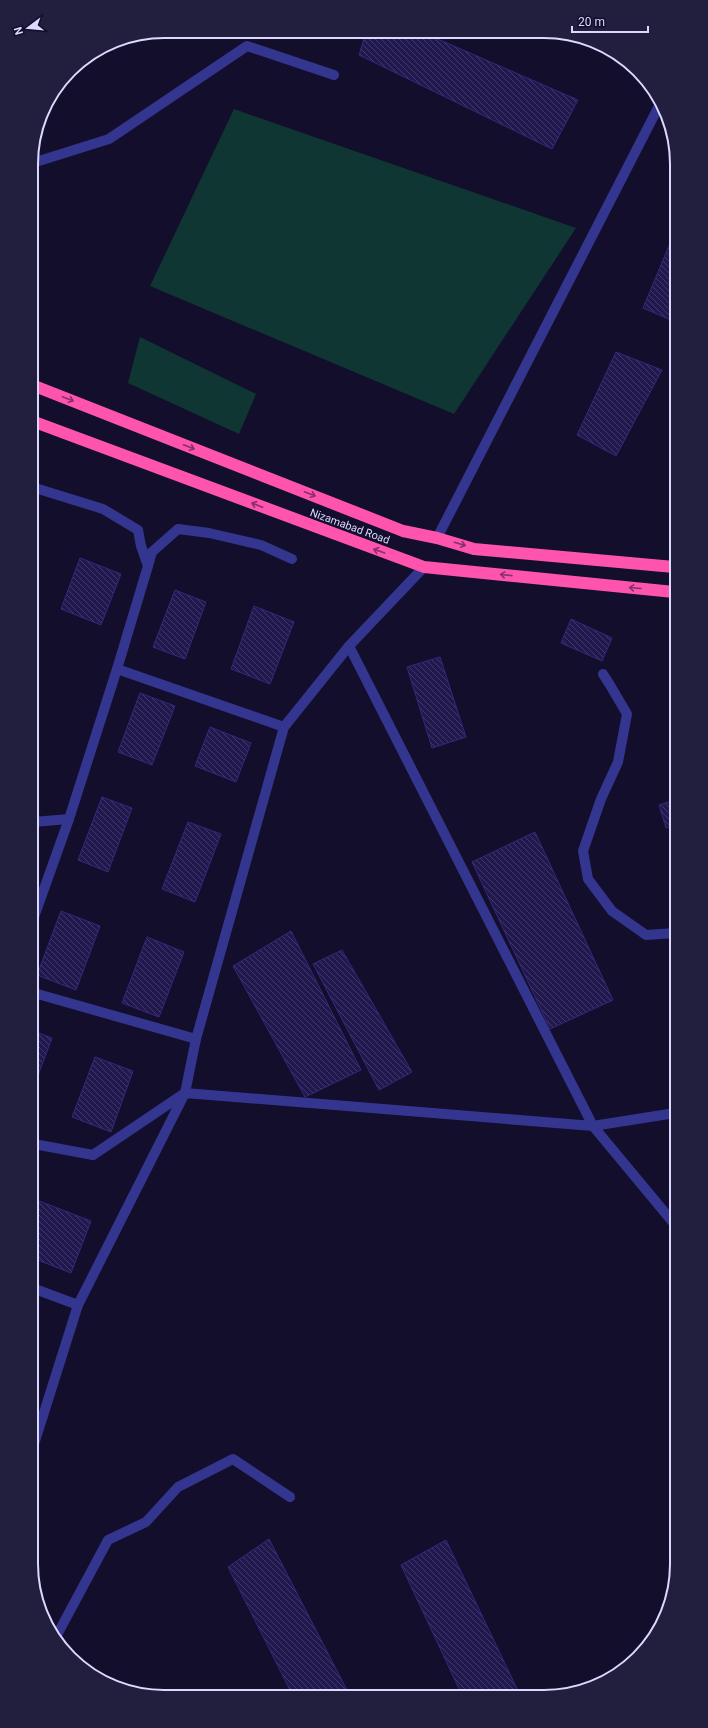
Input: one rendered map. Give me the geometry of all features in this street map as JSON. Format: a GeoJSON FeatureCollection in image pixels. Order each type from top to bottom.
{"type":"FeatureCollection","features":[{"type":"Feature","properties":{"kind":"highway"},"geometry":{"type":"LineString","coordinates":[[38,387],[403,531],[474,548],[670,567]]}},
{"type":"Feature","properties":{"kind":"highway","name":"Nizamabad Road"},"geometry":{"type":"LineString","coordinates":[[38,423],[424,567],[670,592]]}},
{"type":"Feature","properties":{"kind":"street"},"geometry":{"type":"LineString","coordinates":[[38,159],[109,139],[247,46],[334,75]]}},
{"type":"Feature","properties":{"kind":"street"},"geometry":{"type":"LineString","coordinates":[[437,538],[657,109]]}},
{"type":"Feature","properties":{"kind":"street"},"geometry":{"type":"LineString","coordinates":[[38,489],[103,509],[138,530],[141,546],[148,566]]}},
{"type":"Feature","properties":{"kind":"street"},"geometry":{"type":"LineString","coordinates":[[38,906],[69,819],[118,669],[152,552],[178,529],[209,533],[260,545],[292,559]]}},
{"type":"Feature","properties":{"kind":"street"},"geometry":{"type":"LineString","coordinates":[[38,1432],[78,1305],[185,1093],[196,1040],[284,727],[349,646],[424,567]]}},
{"type":"Feature","properties":{"kind":"street"},"geometry":{"type":"LineString","coordinates":[[349,646],[593,1126],[670,1219]]}},
{"type":"Feature","properties":{"kind":"street"},"geometry":{"type":"LineString","coordinates":[[118,669],[284,727]]}},
{"type":"Feature","properties":{"kind":"street"},"geometry":{"type":"LineString","coordinates":[[603,674],[627,714],[618,762],[601,799],[583,851],[588,879],[612,911],[646,935],[670,933]]}},
{"type":"Feature","properties":{"kind":"street"},"geometry":{"type":"LineString","coordinates":[[38,822],[69,819]]}},
{"type":"Feature","properties":{"kind":"street"},"geometry":{"type":"LineString","coordinates":[[38,994],[196,1040]]}},
{"type":"Feature","properties":{"kind":"street"},"geometry":{"type":"LineString","coordinates":[[38,1145],[93,1155],[185,1093],[593,1126],[670,1113]]}},
{"type":"Feature","properties":{"kind":"street"},"geometry":{"type":"LineString","coordinates":[[38,1290],[78,1305]]}},
{"type":"Feature","properties":{"kind":"street"},"geometry":{"type":"LineString","coordinates":[[58,1632],[108,1540],[146,1522],[178,1487],[233,1459],[290,1497]]}},
{"type":"Feature","properties":{"kind":"green space"},"geometry":{"type":"Polygon","coordinates":[[[234,109],[576,228],[454,414],[150,286],[234,109]]]}},
{"type":"Feature","properties":{"kind":"green space"},"geometry":{"type":"Polygon","coordinates":[[[140,337],[256,394],[239,434],[128,383],[140,337]]]}},
{"type":"Feature","properties":{"kind":"building"},"geometry":{"type":"Polygon","coordinates":[[[364,38],[435,38],[578,100],[552,149],[359,55],[364,38]]]}},
{"type":"Feature","properties":{"kind":"building"},"geometry":{"type":"Polygon","coordinates":[[[670,243],[670,320],[643,308],[670,243]]]}},
{"type":"Feature","properties":{"kind":"building"},"geometry":{"type":"Polygon","coordinates":[[[616,352],[662,370],[616,456],[577,435],[616,352]]]}},
{"type":"Feature","properties":{"kind":"building"},"geometry":{"type":"Polygon","coordinates":[[[80,558],[121,574],[101,625],[61,609],[80,558]]]}},
{"type":"Feature","properties":{"kind":"building"},"geometry":{"type":"Polygon","coordinates":[[[175,590],[206,602],[185,659],[153,647],[175,590]]]}},
{"type":"Feature","properties":{"kind":"building"},"geometry":{"type":"Polygon","coordinates":[[[254,606],[294,622],[270,684],[231,669],[254,606]]]}},
{"type":"Feature","properties":{"kind":"building"},"geometry":{"type":"Polygon","coordinates":[[[571,619],[612,638],[602,661],[561,643],[571,619]]]}},
{"type":"Feature","properties":{"kind":"building"},"geometry":{"type":"Polygon","coordinates":[[[440,657],[466,737],[432,748],[407,667],[440,657]]]}},
{"type":"Feature","properties":{"kind":"building"},"geometry":{"type":"Polygon","coordinates":[[[140,693],[175,706],[152,765],[118,752],[140,693]]]}},
{"type":"Feature","properties":{"kind":"building"},"geometry":{"type":"Polygon","coordinates":[[[210,727],[251,743],[236,782],[195,766],[210,727]]]}},
{"type":"Feature","properties":{"kind":"building"},"geometry":{"type":"Polygon","coordinates":[[[102,797],[132,808],[108,872],[78,860],[102,797]]]}},
{"type":"Feature","properties":{"kind":"building"},"geometry":{"type":"Polygon","coordinates":[[[670,801],[670,827],[666,828],[659,805],[670,801]]]}},
{"type":"Feature","properties":{"kind":"building"},"geometry":{"type":"Polygon","coordinates":[[[188,822],[221,834],[195,902],[162,889],[188,822]]]}},
{"type":"Feature","properties":{"kind":"building"},"geometry":{"type":"Polygon","coordinates":[[[535,832],[613,1000],[550,1029],[472,862],[535,832]]]}},
{"type":"Feature","properties":{"kind":"building"},"geometry":{"type":"Polygon","coordinates":[[[61,911],[100,926],[76,990],[38,975],[61,911]]]}},
{"type":"Feature","properties":{"kind":"building"},"geometry":{"type":"Polygon","coordinates":[[[291,931],[361,1070],[305,1097],[233,966],[291,931]]]}},
{"type":"Feature","properties":{"kind":"building"},"geometry":{"type":"Polygon","coordinates":[[[147,937],[184,952],[159,1017],[122,1003],[147,937]]]}},
{"type":"Feature","properties":{"kind":"building"},"geometry":{"type":"Polygon","coordinates":[[[342,950],[412,1072],[379,1090],[313,964],[342,950]]]}},
{"type":"Feature","properties":{"kind":"building"},"geometry":{"type":"Polygon","coordinates":[[[38,1033],[52,1038],[38,1075],[38,1033]]]}},
{"type":"Feature","properties":{"kind":"building"},"geometry":{"type":"Polygon","coordinates":[[[95,1057],[133,1071],[111,1132],[72,1117],[95,1057]]]}},
{"type":"Feature","properties":{"kind":"building"},"geometry":{"type":"Polygon","coordinates":[[[38,1201],[91,1221],[71,1273],[38,1260],[38,1201]]]}},
{"type":"Feature","properties":{"kind":"building"},"geometry":{"type":"Polygon","coordinates":[[[269,1539],[347,1690],[290,1690],[228,1567],[269,1539]]]}},
{"type":"Feature","properties":{"kind":"building"},"geometry":{"type":"Polygon","coordinates":[[[446,1540],[518,1690],[460,1690],[401,1565],[446,1540]]]}}]}
